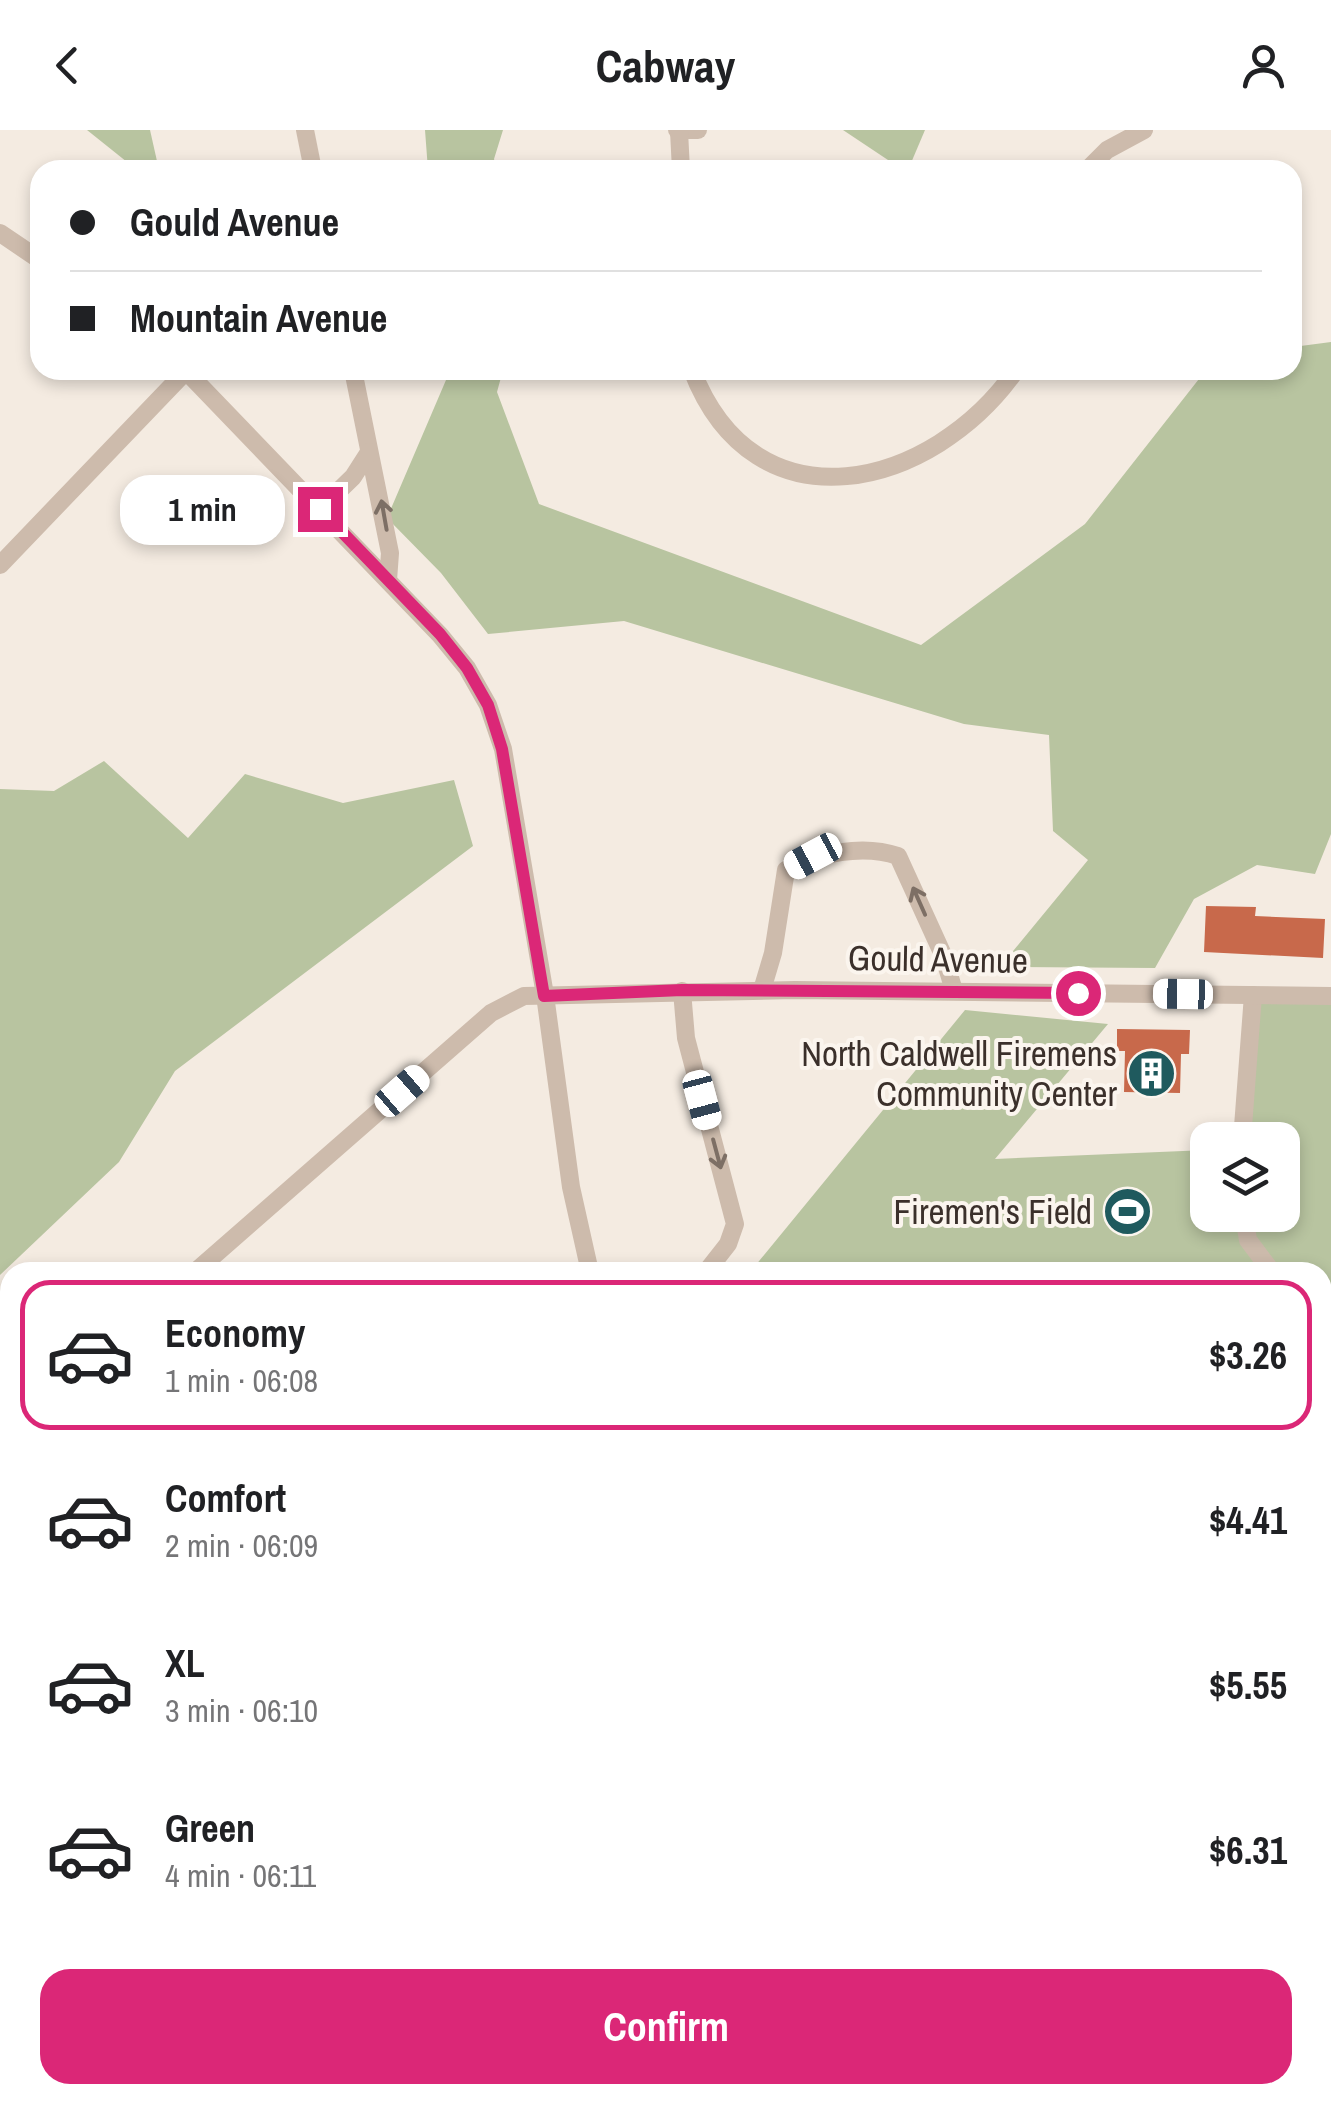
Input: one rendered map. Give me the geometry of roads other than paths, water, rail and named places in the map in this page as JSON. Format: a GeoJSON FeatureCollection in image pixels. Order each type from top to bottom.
{"type":"FeatureCollection","features":[{"type":"Feature","properties":{"kind":"street"},"geometry":{"type":"LineString","coordinates":[[305,130],[311,160]]}},
{"type":"Feature","properties":{"kind":"street"},"geometry":{"type":"LineString","coordinates":[[680,160],[678,130],[698,130]]}},
{"type":"Feature","properties":{"kind":"street"},"geometry":{"type":"LineString","coordinates":[[1098,160],[1144,130]]}},
{"type":"Feature","properties":{"kind":"street"},"geometry":{"type":"LineString","coordinates":[[0,233],[30,253]]}},
{"type":"Feature","properties":{"kind":"street"},"geometry":{"type":"LineString","coordinates":[[0,565],[177,380]]}},
{"type":"Feature","properties":{"kind":"street"},"geometry":{"type":"LineString","coordinates":[[195,380],[440,634],[467,668],[488,705],[502,749],[544,996],[571,1187],[588,1262]]}},
{"type":"Feature","properties":{"kind":"street"},"geometry":{"type":"LineString","coordinates":[[355,380],[390,552],[388,580]]}},
{"type":"Feature","properties":{"kind":"street"},"geometry":{"type":"LineString","coordinates":[[697,380],[714,413],[748,448],[792,471],[840,479],[901,463],[948,438],[989,403],[1008,380]]}},
{"type":"Feature","properties":{"kind":"street"},"geometry":{"type":"LineString","coordinates":[[320,509],[352,477],[369,452]]}},
{"type":"Feature","properties":{"kind":"street"},"geometry":{"type":"LineString","coordinates":[[762,990],[773,953],[786,870],[813,856],[884,851],[898,856],[944,958],[954,991]]}},
{"type":"Feature","properties":{"kind":"street"},"geometry":{"type":"LineString","coordinates":[[682,990],[686,1038],[736,1224],[728,1244],[714,1262]]}},
{"type":"Feature","properties":{"kind":"street","name":"Gould Avenue"},"geometry":{"type":"LineString","coordinates":[[207,1262],[491,1013],[524,996],[682,990],[1331,996]]}},
{"type":"Feature","properties":{"kind":"street"},"geometry":{"type":"LineString","coordinates":[[1243,1122],[1253,995]]}},
{"type":"Feature","properties":{"kind":"street"},"geometry":{"type":"LineString","coordinates":[[1247,1232],[1264,1262]]}},
{"type":"Feature","properties":{"kind":"place","name":"North Caldwell Firemens Community Center"},"geometry":{"type":"Point","coordinates":[1152,1073]}},
{"type":"Feature","properties":{"kind":"place","name":"Firemen's Field"},"geometry":{"type":"Point","coordinates":[1127,1211]}}]}
